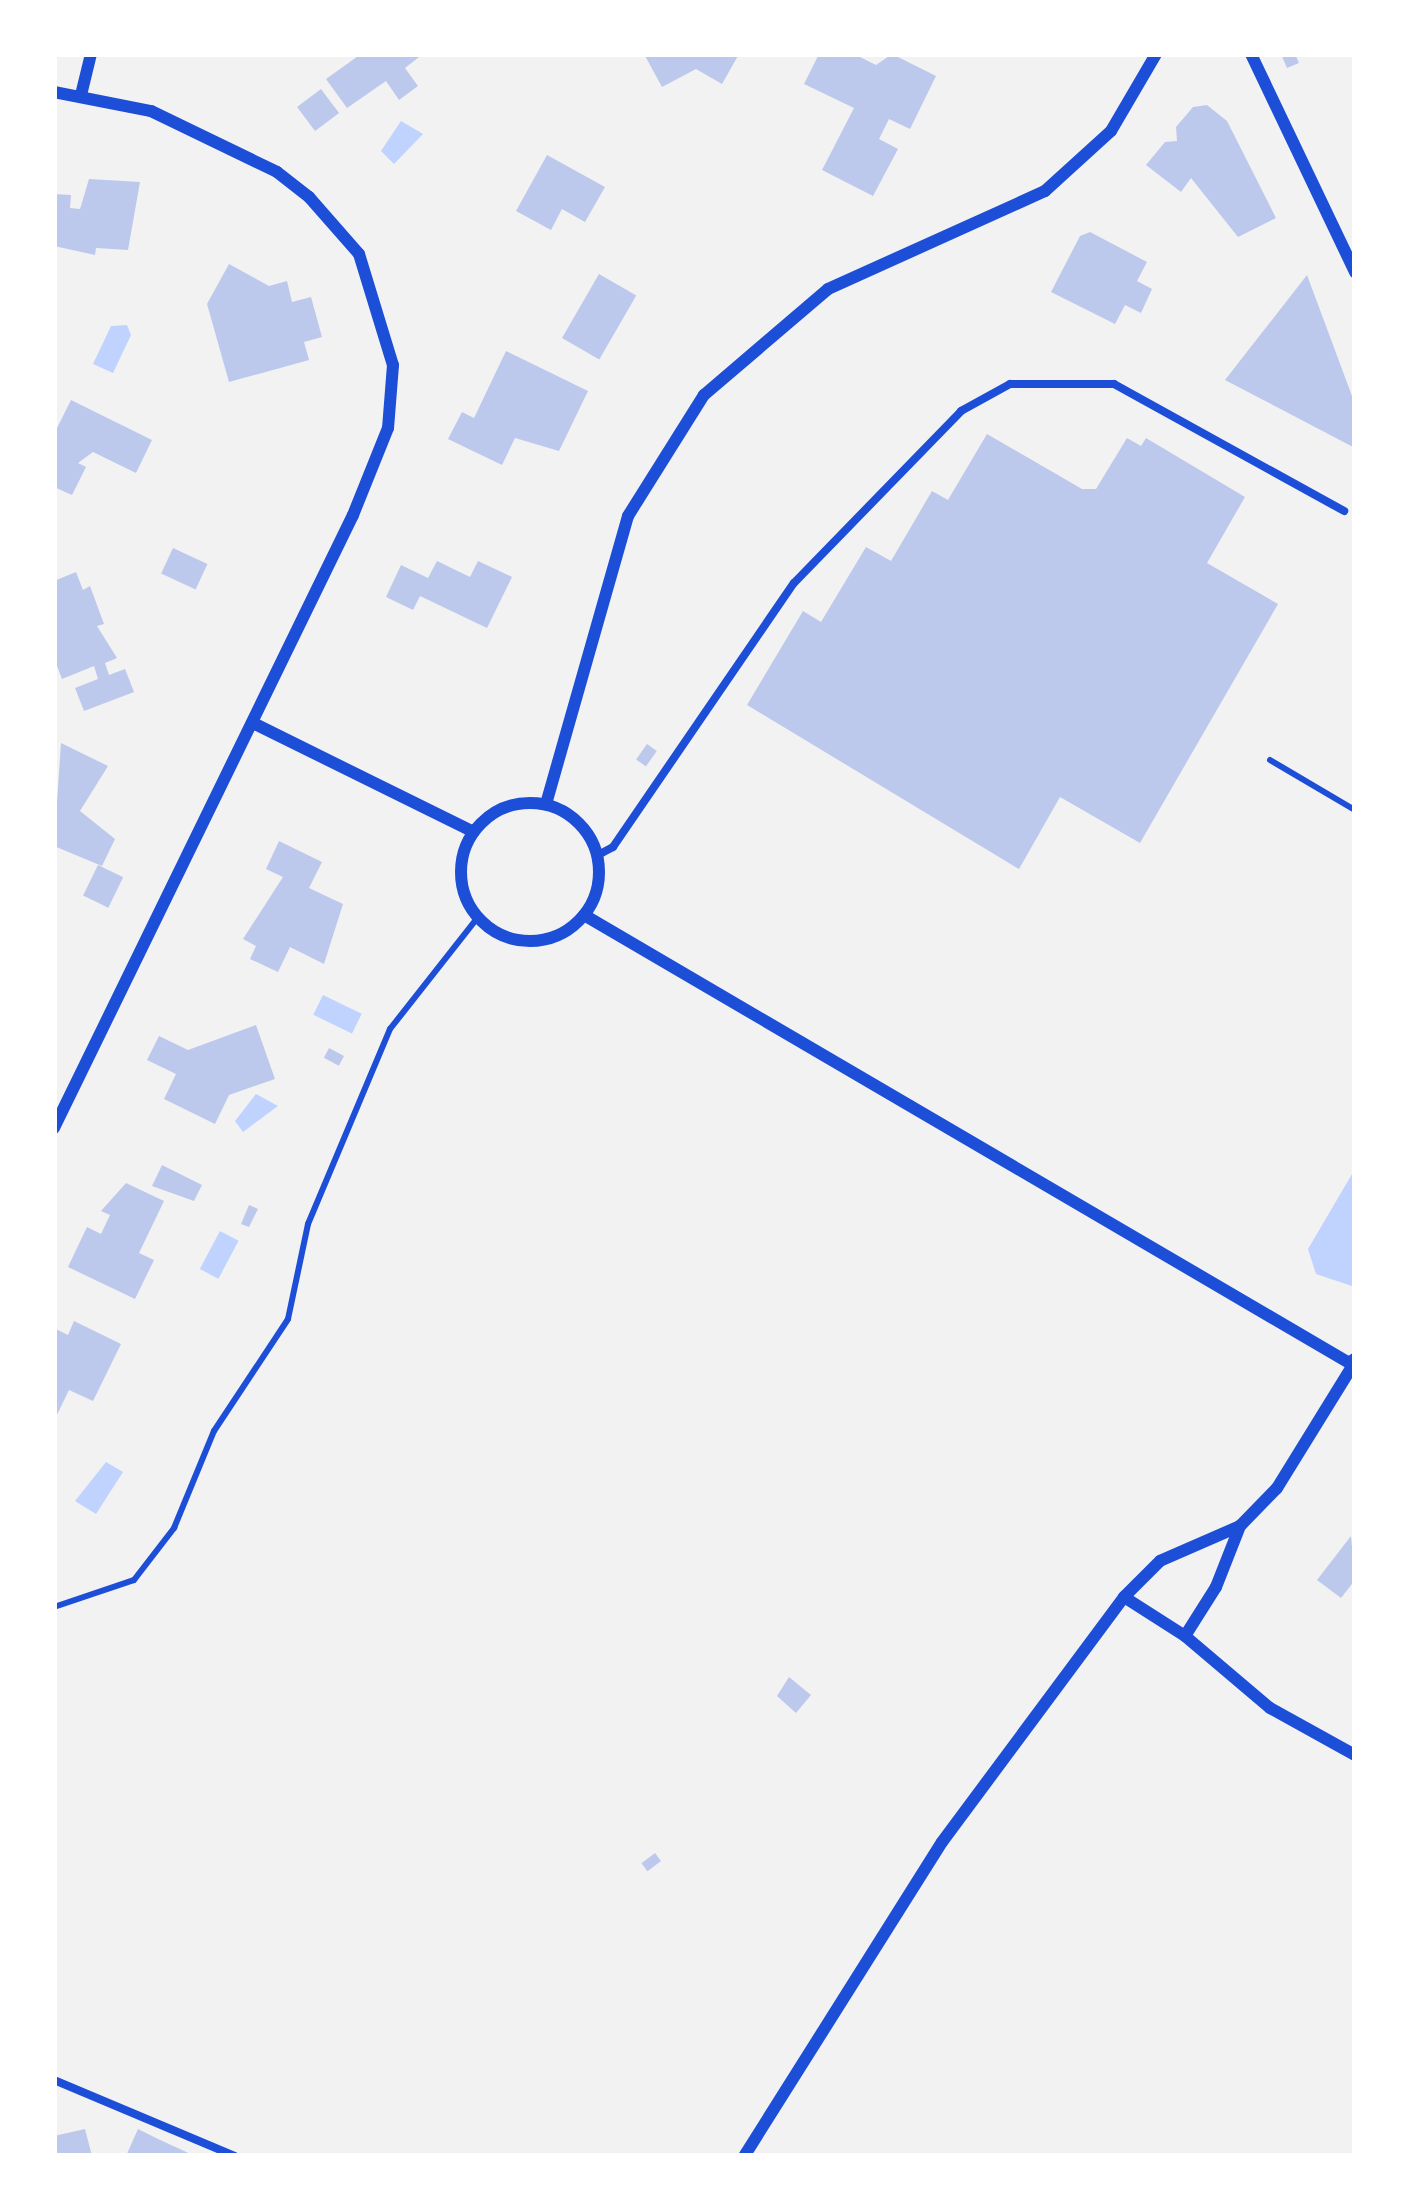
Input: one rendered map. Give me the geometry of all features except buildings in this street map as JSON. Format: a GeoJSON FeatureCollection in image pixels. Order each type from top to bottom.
{"type":"FeatureCollection","features":[{"type":"Feature","properties":{"kind":"street"},"geometry":{"type":"LineString","coordinates":[[81,95],[91,54]]}},
{"type":"Feature","properties":{"kind":"street"},"geometry":{"type":"LineString","coordinates":[[546,804],[628,516],[704,395],[828,289],[1045,190],[1111,130],[1156,54]]}},
{"type":"Feature","properties":{"kind":"street"},"geometry":{"type":"LineString","coordinates":[[1250,54],[1355,272]]}},
{"type":"Feature","properties":{"kind":"street"},"geometry":{"type":"LineString","coordinates":[[54,92],[151,111],[277,172],[359,254],[387,325],[388,428],[254,723],[54,1128]]}},
{"type":"Feature","properties":{"kind":"street"},"geometry":{"type":"LineString","coordinates":[[254,723],[474,832]]}},
{"type":"Feature","properties":{"kind":"street"},"geometry":{"type":"LineString","coordinates":[[546,804],[579,822],[598,855],[597,893],[584,915],[532,941],[478,917],[461,875],[474,832],[511,805],[546,804]]}},
{"type":"Feature","properties":{"kind":"street"},"geometry":{"type":"LineString","coordinates":[[584,915],[1354,1365],[1277,1488],[1240,1526],[1160,1561],[1124,1597],[942,1842],[744,2156]]}},
{"type":"Feature","properties":{"kind":"street"},"geometry":{"type":"LineString","coordinates":[[1185,1636],[1216,1587],[1240,1526]]}},
{"type":"Feature","properties":{"kind":"street"},"geometry":{"type":"LineString","coordinates":[[1124,1597],[1185,1636],[1270,1708],[1355,1755]]}},
{"type":"Feature","properties":{"kind":"lane"},"geometry":{"type":"LineString","coordinates":[[598,855],[614,847],[794,583],[946,424],[1010,384],[1114,384],[1344,511]]}},
{"type":"Feature","properties":{"kind":"lane"},"geometry":{"type":"LineString","coordinates":[[54,2080],[235,2156]]}},
{"type":"Feature","properties":{"kind":"path"},"geometry":{"type":"LineString","coordinates":[[1270,760],[1355,810]]}},
{"type":"Feature","properties":{"kind":"path"},"geometry":{"type":"LineString","coordinates":[[54,1607],[134,1580],[175,1528],[214,1432],[288,1318],[308,1224],[390,1029],[478,917]]}},
{"type":"Feature","properties":{"kind":"water"},"geometry":{"type":"Polygon","coordinates":[[[401,121],[423,134],[394,164],[381,151],[401,121]]]}},
{"type":"Feature","properties":{"kind":"water"},"geometry":{"type":"Polygon","coordinates":[[[127,325],[131,335],[113,373],[93,364],[111,326],[127,325]]]}},
{"type":"Feature","properties":{"kind":"water"},"geometry":{"type":"Polygon","coordinates":[[[323,995],[362,1014],[352,1034],[313,1015],[323,995]]]}},
{"type":"Feature","properties":{"kind":"water"},"geometry":{"type":"Polygon","coordinates":[[[256,1094],[278,1106],[243,1132],[235,1121],[256,1094]]]}},
{"type":"Feature","properties":{"kind":"water"},"geometry":{"type":"Polygon","coordinates":[[[1355,1169],[1355,1287],[1316,1274],[1308,1249],[1355,1169]]]}},
{"type":"Feature","properties":{"kind":"water"},"geometry":{"type":"Polygon","coordinates":[[[220,1231],[239,1241],[218,1279],[200,1269],[220,1231]]]}},
{"type":"Feature","properties":{"kind":"water"},"geometry":{"type":"Polygon","coordinates":[[[106,1462],[123,1472],[96,1514],[75,1501],[106,1462]]]}}]}
